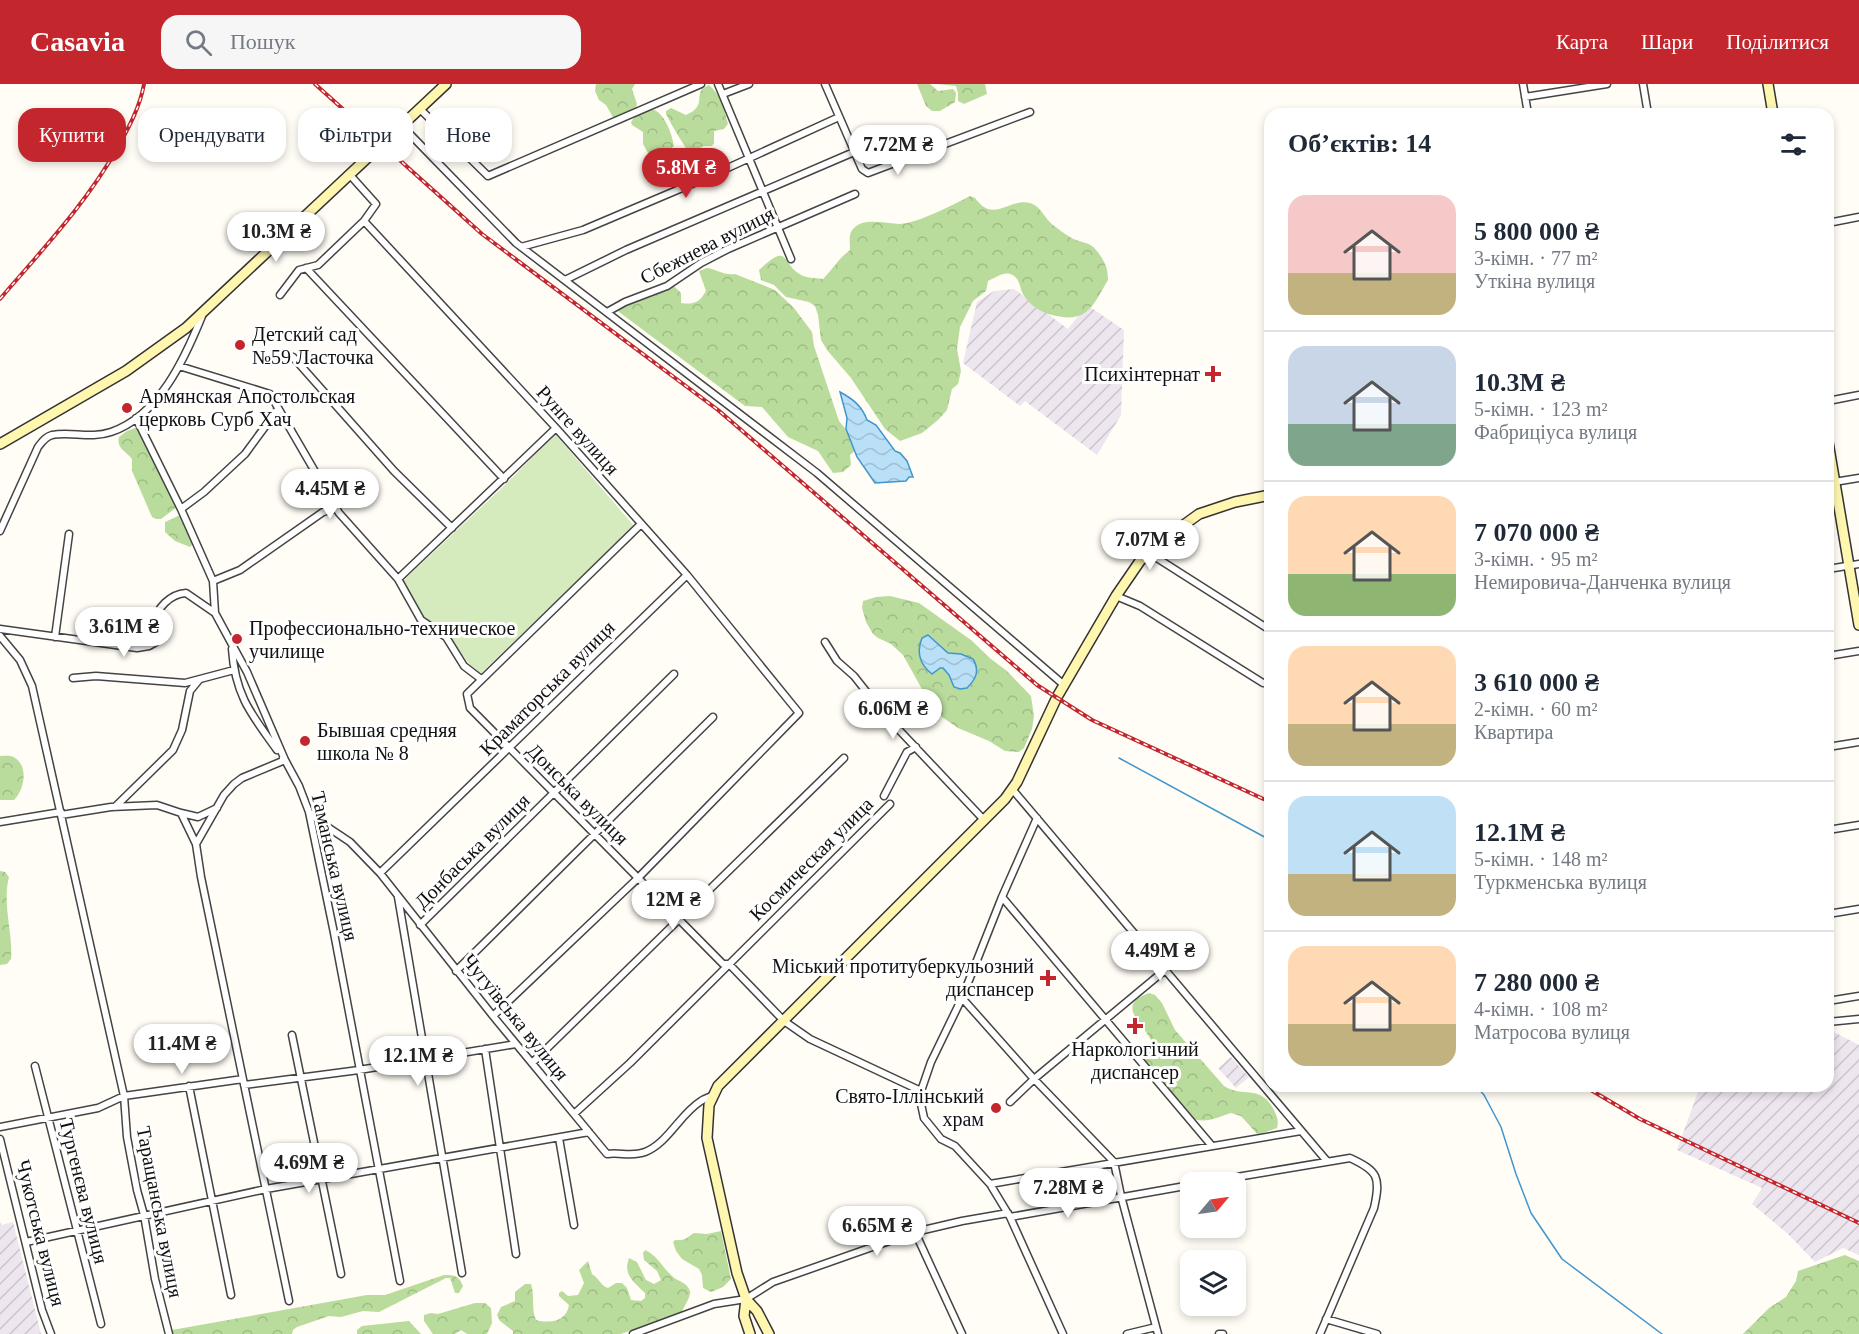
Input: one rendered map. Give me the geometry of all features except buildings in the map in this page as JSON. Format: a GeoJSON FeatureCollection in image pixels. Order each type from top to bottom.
{"type":"FeatureCollection","features":[{"type":"Feature","properties":{"kind":"street"},"geometry":{"type":"LineString","coordinates":[[413,116],[446,84]]}},
{"type":"Feature","properties":{"kind":"street"},"geometry":{"type":"LineString","coordinates":[[420,109],[488,176],[701,84]]}},
{"type":"Feature","properties":{"kind":"street"},"geometry":{"type":"LineString","coordinates":[[718,84],[791,259]]}},
{"type":"Feature","properties":{"kind":"street"},"geometry":{"type":"LineString","coordinates":[[723,94],[749,84]]}},
{"type":"Feature","properties":{"kind":"street"},"geometry":{"type":"LineString","coordinates":[[825,84],[862,169],[868,173],[1030,112]]}},
{"type":"Feature","properties":{"kind":"street"},"geometry":{"type":"LineString","coordinates":[[1523,84],[1527,108]]}},
{"type":"Feature","properties":{"kind":"street"},"geometry":{"type":"LineString","coordinates":[[1526,97],[1607,84]]}},
{"type":"Feature","properties":{"kind":"street"},"geometry":{"type":"LineString","coordinates":[[1643,84],[1647,108]]}},
{"type":"Feature","properties":{"kind":"street"},"geometry":{"type":"LineString","coordinates":[[1768,84],[1772,108]]}},
{"type":"Feature","properties":{"kind":"street"},"geometry":{"type":"LineString","coordinates":[[521,247],[583,230],[749,159],[839,117]]}},
{"type":"Feature","properties":{"kind":"street"},"geometry":{"type":"LineString","coordinates":[[413,137],[521,247],[817,472],[1064,684]]}},
{"type":"Feature","properties":{"kind":"street"},"geometry":{"type":"LineString","coordinates":[[565,280],[626,250],[854,152]]}},
{"type":"Feature","properties":{"kind":"street"},"geometry":{"type":"LineString","coordinates":[[0,444],[126,371],[186,328],[364,162]]}},
{"type":"Feature","properties":{"kind":"street"},"geometry":{"type":"LineString","coordinates":[[280,295],[299,270],[318,265],[364,221],[376,204],[350,175]]}},
{"type":"Feature","properties":{"kind":"street","name":"Сбежнева вулиця"},"geometry":{"type":"LineString","coordinates":[[607,312],[625,302],[667,286],[701,263],[728,249],[855,194]]}},
{"type":"Feature","properties":{"kind":"street"},"geometry":{"type":"LineString","coordinates":[[1834,222],[1859,217]]}},
{"type":"Feature","properties":{"kind":"street","name":"Рунге вулиця"},"geometry":{"type":"LineString","coordinates":[[364,221],[556,428],[640,525],[687,575],[799,713],[638,878]]}},
{"type":"Feature","properties":{"kind":"street"},"geometry":{"type":"LineString","coordinates":[[306,268],[504,479]]}},
{"type":"Feature","properties":{"kind":"street"},"geometry":{"type":"LineString","coordinates":[[0,531],[38,447],[44,439],[52,435],[92,436],[112,432],[136,418],[158,400],[190,346],[204,313]]}},
{"type":"Feature","properties":{"kind":"street"},"geometry":{"type":"LineString","coordinates":[[293,357],[394,471],[452,528]]}},
{"type":"Feature","properties":{"kind":"street"},"geometry":{"type":"LineString","coordinates":[[179,366],[270,394],[337,508],[398,579],[421,620],[446,637],[464,666],[481,679],[640,525]]}},
{"type":"Feature","properties":{"kind":"street"},"geometry":{"type":"LineString","coordinates":[[1834,400],[1859,395]]}},
{"type":"Feature","properties":{"kind":"street"},"geometry":{"type":"LineString","coordinates":[[181,509],[204,492],[245,454],[278,409]]}},
{"type":"Feature","properties":{"kind":"street","name":"Таманська вулиця"},"geometry":{"type":"LineString","coordinates":[[136,418],[213,580],[215,613],[247,672],[309,812],[400,1281]]}},
{"type":"Feature","properties":{"kind":"street"},"geometry":{"type":"LineString","coordinates":[[398,579],[556,428]]}},
{"type":"Feature","properties":{"kind":"street"},"geometry":{"type":"LineString","coordinates":[[1834,482],[1859,478]]}},
{"type":"Feature","properties":{"kind":"street"},"geometry":{"type":"LineString","coordinates":[[1834,490],[1854,565],[1859,625]]}},
{"type":"Feature","properties":{"kind":"street"},"geometry":{"type":"LineString","coordinates":[[769,1334],[757,1311],[746,1299],[737,1273],[707,1138],[709,1105],[716,1090],[1005,799],[1064,684],[1116,596],[1140,561],[1199,514],[1235,502],[1264,496]]}},
{"type":"Feature","properties":{"kind":"street"},"geometry":{"type":"LineString","coordinates":[[213,580],[240,570],[323,512],[337,508]]}},
{"type":"Feature","properties":{"kind":"street"},"geometry":{"type":"LineString","coordinates":[[55,637],[69,534]]}},
{"type":"Feature","properties":{"kind":"street"},"geometry":{"type":"LineString","coordinates":[[1149,553],[1264,626]]}},
{"type":"Feature","properties":{"kind":"street"},"geometry":{"type":"LineString","coordinates":[[1834,568],[1854,565]]}},
{"type":"Feature","properties":{"kind":"street","name":"Краматорська вулиця"},"geometry":{"type":"LineString","coordinates":[[380,873],[687,575]]}},
{"type":"Feature","properties":{"kind":"street"},"geometry":{"type":"LineString","coordinates":[[0,629],[137,648],[156,642],[154,626],[158,610],[167,600],[181,593],[186,593],[215,613]]}},
{"type":"Feature","properties":{"kind":"street"},"geometry":{"type":"LineString","coordinates":[[1116,596],[1140,606],[1263,682]]}},
{"type":"Feature","properties":{"kind":"street","name":"Таращанська вулиця"},"geometry":{"type":"LineString","coordinates":[[0,636],[20,660],[32,686],[124,1096],[127,1137],[137,1190],[169,1334]]}},
{"type":"Feature","properties":{"kind":"street"},"geometry":{"type":"LineString","coordinates":[[825,642],[837,661],[854,676],[884,714],[984,820]]}},
{"type":"Feature","properties":{"kind":"street"},"geometry":{"type":"LineString","coordinates":[[196,844],[234,784],[285,760],[245,705],[234,670],[232,646]]}},
{"type":"Feature","properties":{"kind":"street"},"geometry":{"type":"LineString","coordinates":[[1834,655],[1859,651]]}},
{"type":"Feature","properties":{"kind":"street"},"geometry":{"type":"LineString","coordinates":[[73,678],[96,676],[184,683],[234,670]]}},
{"type":"Feature","properties":{"kind":"street","name":"Донбаська вулиця"},"geometry":{"type":"LineString","coordinates":[[420,925],[674,674]]}},
{"type":"Feature","properties":{"kind":"street","name":"Донська вулиця"},"geometry":{"type":"LineString","coordinates":[[481,679],[467,694],[470,708],[723,964],[729,964],[784,1021],[810,1039],[921,1091]]}},
{"type":"Feature","properties":{"kind":"street"},"geometry":{"type":"LineString","coordinates":[[115,807],[173,750],[182,730],[190,691],[200,680]]}},
{"type":"Feature","properties":{"kind":"street"},"geometry":{"type":"LineString","coordinates":[[456,971],[713,717]]}},
{"type":"Feature","properties":{"kind":"street"},"geometry":{"type":"LineString","coordinates":[[1834,746],[1859,742]]}},
{"type":"Feature","properties":{"kind":"street"},"geometry":{"type":"LineString","coordinates":[[884,796],[907,752],[916,747]]}},
{"type":"Feature","properties":{"kind":"street"},"geometry":{"type":"LineString","coordinates":[[531,1063],[844,758]]}},
{"type":"Feature","properties":{"kind":"street"},"geometry":{"type":"LineString","coordinates":[[1012,789],[1264,1087]]}},
{"type":"Feature","properties":{"kind":"street","name":"Космическая улица"},"geometry":{"type":"LineString","coordinates":[[574,1114],[630,1063],[890,804]]}},
{"type":"Feature","properties":{"kind":"street"},"geometry":{"type":"LineString","coordinates":[[0,822],[115,807],[157,805],[198,818],[217,808]]}},
{"type":"Feature","properties":{"kind":"street","name":"Чугуївська вулиця"},"geometry":{"type":"LineString","coordinates":[[309,812],[350,842],[380,873],[492,1016],[608,1154],[617,1152],[629,1155],[646,1152],[700,1101],[716,1090]]}},
{"type":"Feature","properties":{"kind":"street"},"geometry":{"type":"LineString","coordinates":[[181,813],[196,844],[201,878],[289,1301]]}},
{"type":"Feature","properties":{"kind":"street"},"geometry":{"type":"LineString","coordinates":[[1037,818],[1002,897],[962,998],[931,1062],[921,1091],[924,1118],[941,1139],[955,1146],[990,1184],[1009,1215],[1063,1334]]}},
{"type":"Feature","properties":{"kind":"street"},"geometry":{"type":"LineString","coordinates":[[1834,829],[1859,825]]}},
{"type":"Feature","properties":{"kind":"street"},"geometry":{"type":"LineString","coordinates":[[492,1016],[638,878]]}},
{"type":"Feature","properties":{"kind":"street"},"geometry":{"type":"LineString","coordinates":[[398,897],[462,1273]]}},
{"type":"Feature","properties":{"kind":"street"},"geometry":{"type":"LineString","coordinates":[[1002,897],[1212,1146]]}},
{"type":"Feature","properties":{"kind":"street"},"geometry":{"type":"LineString","coordinates":[[1834,913],[1859,909]]}},
{"type":"Feature","properties":{"kind":"street"},"geometry":{"type":"LineString","coordinates":[[1010,1102],[1034,1079],[1165,970]]}},
{"type":"Feature","properties":{"kind":"street"},"geometry":{"type":"LineString","coordinates":[[1834,1000],[1859,996]]}},
{"type":"Feature","properties":{"kind":"street"},"geometry":{"type":"LineString","coordinates":[[962,998],[1034,1079],[1114,1162],[1120,1196],[1157,1331],[1127,1334]]}},
{"type":"Feature","properties":{"kind":"street"},"geometry":{"type":"LineString","coordinates":[[1834,1021],[1859,1019]]}},
{"type":"Feature","properties":{"kind":"street"},"geometry":{"type":"LineString","coordinates":[[292,1035],[341,1274]]}},
{"type":"Feature","properties":{"kind":"street"},"geometry":{"type":"LineString","coordinates":[[0,1127],[98,1108],[124,1096],[189,1086],[301,1078],[516,1044]]}},
{"type":"Feature","properties":{"kind":"street"},"geometry":{"type":"LineString","coordinates":[[485,1049],[516,1254]]}},
{"type":"Feature","properties":{"kind":"street","name":"Тургенєва вулиця"},"geometry":{"type":"LineString","coordinates":[[35,1066],[101,1324]]}},
{"type":"Feature","properties":{"kind":"street"},"geometry":{"type":"LineString","coordinates":[[189,1086],[231,1296]]}},
{"type":"Feature","properties":{"kind":"street"},"geometry":{"type":"LineString","coordinates":[[1268,1092],[1326,1160]]}},
{"type":"Feature","properties":{"kind":"street"},"geometry":{"type":"LineString","coordinates":[[990,1184],[1301,1131]]}},
{"type":"Feature","properties":{"kind":"street"},"geometry":{"type":"LineString","coordinates":[[26,1242],[266,1189],[589,1132]]}},
{"type":"Feature","properties":{"kind":"street"},"geometry":{"type":"LineString","coordinates":[[560,1138],[574,1225]]}},
{"type":"Feature","properties":{"kind":"street","name":"Чукотська вулиця"},"geometry":{"type":"LineString","coordinates":[[0,1139],[42,1310],[51,1334]]}},
{"type":"Feature","properties":{"kind":"street"},"geometry":{"type":"LineString","coordinates":[[1246,1176],[1326,1160],[1350,1158],[1369,1166],[1377,1179],[1374,1208],[1320,1334]]}},
{"type":"Feature","properties":{"kind":"street"},"geometry":{"type":"LineString","coordinates":[[633,1334],[714,1304],[746,1299],[773,1282],[915,1232],[962,1221],[1180,1187]]}},
{"type":"Feature","properties":{"kind":"street"},"geometry":{"type":"LineString","coordinates":[[915,1232],[962,1334]]}},
{"type":"Feature","properties":{"kind":"street"},"geometry":{"type":"LineString","coordinates":[[746,1299],[744,1316],[750,1334]]}},
{"type":"Feature","properties":{"kind":"street"},"geometry":{"type":"LineString","coordinates":[[1326,1319],[1377,1334]]}},
{"type":"Feature","properties":{"kind":"shaded area"},"geometry":{"type":"Polygon","coordinates":[[[1014,289],[1068,329],[1087,305],[1124,330],[1121,415],[1097,455],[1025,401],[1020,406],[963,363],[977,302],[994,291],[1014,289]]]}},
{"type":"Feature","properties":{"kind":"shaded area"},"geometry":{"type":"Polygon","coordinates":[[[1834,1032],[1859,1045],[1859,1255],[1843,1248],[1815,1262],[1788,1234],[1752,1204],[1762,1188],[1677,1150],[1698,1092],[1834,1092],[1834,1032]]]}},
{"type":"Feature","properties":{"kind":"shaded area"},"geometry":{"type":"Polygon","coordinates":[[[1231,1057],[1249,1077],[1236,1088],[1218,1068],[1231,1057]]]}},
{"type":"Feature","properties":{"kind":"shaded area"},"geometry":{"type":"Polygon","coordinates":[[[0,1222],[1,1225],[13,1222],[41,1334],[0,1334],[0,1222]]]}},
{"type":"Feature","properties":{"kind":"green space"},"geometry":{"type":"Polygon","coordinates":[[[596,84],[635,84],[632,89],[637,104],[635,111],[614,119],[606,105],[599,100],[595,91],[596,84]]]}},
{"type":"Feature","properties":{"kind":"green space"},"geometry":{"type":"Polygon","coordinates":[[[917,84],[930,84],[938,91],[953,89],[956,93],[955,102],[940,111],[932,111],[926,106],[917,84]]]}},
{"type":"Feature","properties":{"kind":"green space"},"geometry":{"type":"Polygon","coordinates":[[[937,84],[985,84],[987,94],[964,104],[958,101],[956,86],[937,84]]]}},
{"type":"Feature","properties":{"kind":"green space"},"geometry":{"type":"Polygon","coordinates":[[[709,85],[719,98],[728,124],[724,129],[714,131],[712,146],[700,148],[700,154],[708,164],[702,175],[671,124],[666,111],[671,108],[686,115],[693,111],[699,103],[701,91],[709,85]]]}},
{"type":"Feature","properties":{"kind":"green space"},"geometry":{"type":"Polygon","coordinates":[[[652,109],[664,119],[670,130],[674,146],[659,155],[648,153],[643,144],[643,132],[631,122],[635,117],[652,109]]]}},
{"type":"Feature","properties":{"kind":"green space"},"geometry":{"type":"Polygon","coordinates":[[[970,196],[989,209],[995,210],[1022,202],[1034,205],[1064,233],[1094,248],[1105,264],[1108,280],[1087,311],[1073,317],[1052,315],[1037,308],[1025,297],[1018,281],[1010,274],[988,281],[986,291],[973,301],[960,327],[957,349],[961,371],[958,384],[952,389],[947,410],[922,433],[900,441],[885,429],[851,378],[827,350],[821,340],[815,306],[809,302],[786,297],[774,285],[761,280],[759,270],[769,261],[781,256],[803,276],[823,279],[850,250],[851,233],[859,225],[870,222],[907,223],[935,213],[970,196]]]}},
{"type":"Feature","properties":{"kind":"green space"},"geometry":{"type":"Polygon","coordinates":[[[707,268],[735,274],[775,290],[794,308],[812,332],[814,346],[839,421],[848,432],[855,451],[850,455],[851,465],[843,472],[833,473],[818,451],[788,437],[762,407],[745,406],[619,312],[617,307],[635,298],[667,291],[667,286],[675,287],[681,293],[681,303],[696,302],[706,291],[699,271],[707,268]]]}},
{"type":"Feature","properties":{"kind":"green space"},"geometry":{"type":"Polygon","coordinates":[[[135,428],[138,429],[177,507],[161,519],[152,517],[132,471],[132,459],[119,445],[119,437],[135,428]]]}},
{"type":"Feature","properties":{"kind":"green space"},"geometry":{"type":"Polygon","coordinates":[[[555,434],[634,526],[481,673],[469,664],[448,634],[423,617],[403,581],[507,483],[555,434]]]}},
{"type":"Feature","properties":{"kind":"green space"},"geometry":{"type":"Polygon","coordinates":[[[180,515],[193,544],[190,547],[175,541],[165,532],[165,522],[180,515]]]}},
{"type":"Feature","properties":{"kind":"green space"},"geometry":{"type":"Polygon","coordinates":[[[890,596],[919,603],[971,640],[1007,671],[1031,696],[1034,716],[1032,729],[1024,748],[1019,752],[1005,751],[989,741],[958,728],[942,717],[923,691],[903,655],[891,644],[873,634],[866,622],[862,608],[863,601],[890,596]]]}},
{"type":"Feature","properties":{"kind":"green space"},"geometry":{"type":"Polygon","coordinates":[[[0,756],[13,757],[22,767],[24,779],[14,800],[0,800],[0,756]]]}},
{"type":"Feature","properties":{"kind":"green space"},"geometry":{"type":"Polygon","coordinates":[[[0,871],[5,872],[9,877],[7,908],[11,959],[7,964],[0,965],[0,871]]]}},
{"type":"Feature","properties":{"kind":"green space"},"geometry":{"type":"Polygon","coordinates":[[[1149,993],[1155,995],[1162,1003],[1175,1030],[1224,1086],[1231,1090],[1257,1094],[1269,1102],[1277,1117],[1277,1128],[1258,1135],[1241,1116],[1231,1113],[1206,1120],[1190,1117],[1147,1065],[1145,1058],[1151,1040],[1137,1020],[1132,1008],[1139,998],[1149,993]]]}},
{"type":"Feature","properties":{"kind":"green space"},"geometry":{"type":"Polygon","coordinates":[[[721,1231],[731,1279],[723,1287],[711,1292],[703,1288],[699,1269],[682,1259],[673,1242],[685,1239],[694,1233],[707,1234],[721,1231]]]}},
{"type":"Feature","properties":{"kind":"green space"},"geometry":{"type":"Polygon","coordinates":[[[645,1250],[657,1258],[672,1276],[684,1283],[690,1291],[682,1312],[621,1334],[513,1334],[513,1331],[500,1321],[497,1315],[501,1307],[515,1301],[515,1292],[525,1284],[531,1284],[536,1320],[547,1322],[561,1318],[565,1315],[569,1305],[559,1296],[559,1293],[562,1291],[568,1296],[578,1295],[584,1283],[579,1270],[588,1261],[592,1274],[603,1285],[608,1288],[616,1283],[622,1283],[627,1288],[631,1300],[641,1301],[645,1298],[645,1293],[628,1273],[629,1258],[637,1262],[646,1280],[654,1284],[661,1280],[657,1271],[644,1260],[645,1250]]]}},
{"type":"Feature","properties":{"kind":"green space"},"geometry":{"type":"Polygon","coordinates":[[[1845,1255],[1859,1261],[1859,1334],[1743,1334],[1769,1308],[1786,1297],[1796,1281],[1798,1271],[1845,1255]]]}},
{"type":"Feature","properties":{"kind":"green space"},"geometry":{"type":"Polygon","coordinates":[[[444,1275],[454,1276],[460,1280],[463,1286],[459,1293],[455,1293],[450,1278],[446,1278],[379,1312],[363,1311],[341,1317],[329,1316],[297,1327],[292,1334],[173,1334],[172,1330],[367,1295],[385,1295],[444,1275]]]}},
{"type":"Feature","properties":{"kind":"green space"},"geometry":{"type":"Polygon","coordinates":[[[475,1303],[485,1303],[491,1308],[492,1323],[487,1334],[467,1334],[461,1330],[455,1334],[433,1334],[424,1321],[424,1315],[438,1314],[475,1303]]]}},
{"type":"Feature","properties":{"kind":"green space"},"geometry":{"type":"Polygon","coordinates":[[[409,1321],[421,1334],[357,1334],[357,1330],[362,1326],[409,1321]]]}},
{"type":"Feature","properties":{"kind":"water"},"geometry":{"type":"Polygon","coordinates":[[[840,392],[856,403],[867,420],[876,425],[895,451],[907,461],[913,477],[909,477],[906,481],[875,483],[857,457],[846,429],[847,418],[840,392]]]}},
{"type":"Feature","properties":{"kind":"water"},"geometry":{"type":"Polygon","coordinates":[[[928,635],[948,653],[961,654],[973,659],[976,675],[967,688],[954,687],[943,668],[932,674],[925,667],[920,658],[919,648],[922,638],[928,635]]]}},
{"type":"Feature","properties":{"kind":"waterway"},"geometry":{"type":"LineString","coordinates":[[1119,758],[1264,837]]}},
{"type":"Feature","properties":{"kind":"waterway"},"geometry":{"type":"LineString","coordinates":[[1481,1092],[1501,1127],[1531,1213],[1562,1259],[1662,1334]]}},
{"type":"Feature","properties":{"kind":"railway"},"geometry":{"type":"LineString","coordinates":[[0,299],[63,226],[92,188],[134,117],[144,84]]}},
{"type":"Feature","properties":{"kind":"railway"},"geometry":{"type":"LineString","coordinates":[[315,84],[482,234],[718,410],[1037,685],[1092,720],[1264,799]]}},
{"type":"Feature","properties":{"kind":"railway"},"geometry":{"type":"LineString","coordinates":[[1594,1092],[1640,1119],[1859,1223]]}},
{"type":"Feature","properties":{"kind":"place","name":"Детский сад №59 Ласточка"},"geometry":{"type":"Point","coordinates":[240,345]}},
{"type":"Feature","properties":{"kind":"place","name":"Психінтернат"},"geometry":{"type":"Point","coordinates":[1213,374]}},
{"type":"Feature","properties":{"kind":"place","name":"Армянская Апостольская церковь Сурб Хач"},"geometry":{"type":"Point","coordinates":[127,408]}},
{"type":"Feature","properties":{"kind":"place","name":"Профессионально-техническое училище"},"geometry":{"type":"Point","coordinates":[237,639]}},
{"type":"Feature","properties":{"kind":"place","name":"Бывшая средняя школа № 8"},"geometry":{"type":"Point","coordinates":[305,741]}},
{"type":"Feature","properties":{"kind":"place","name":"Міський протитуберкульозний диспансер"},"geometry":{"type":"Point","coordinates":[1048,978]}},
{"type":"Feature","properties":{"kind":"place","name":"Наркологічний диспансер"},"geometry":{"type":"Point","coordinates":[1135,1026]}},
{"type":"Feature","properties":{"kind":"place","name":"Свято-Іллінський храм"},"geometry":{"type":"Point","coordinates":[996,1108]}}]}
